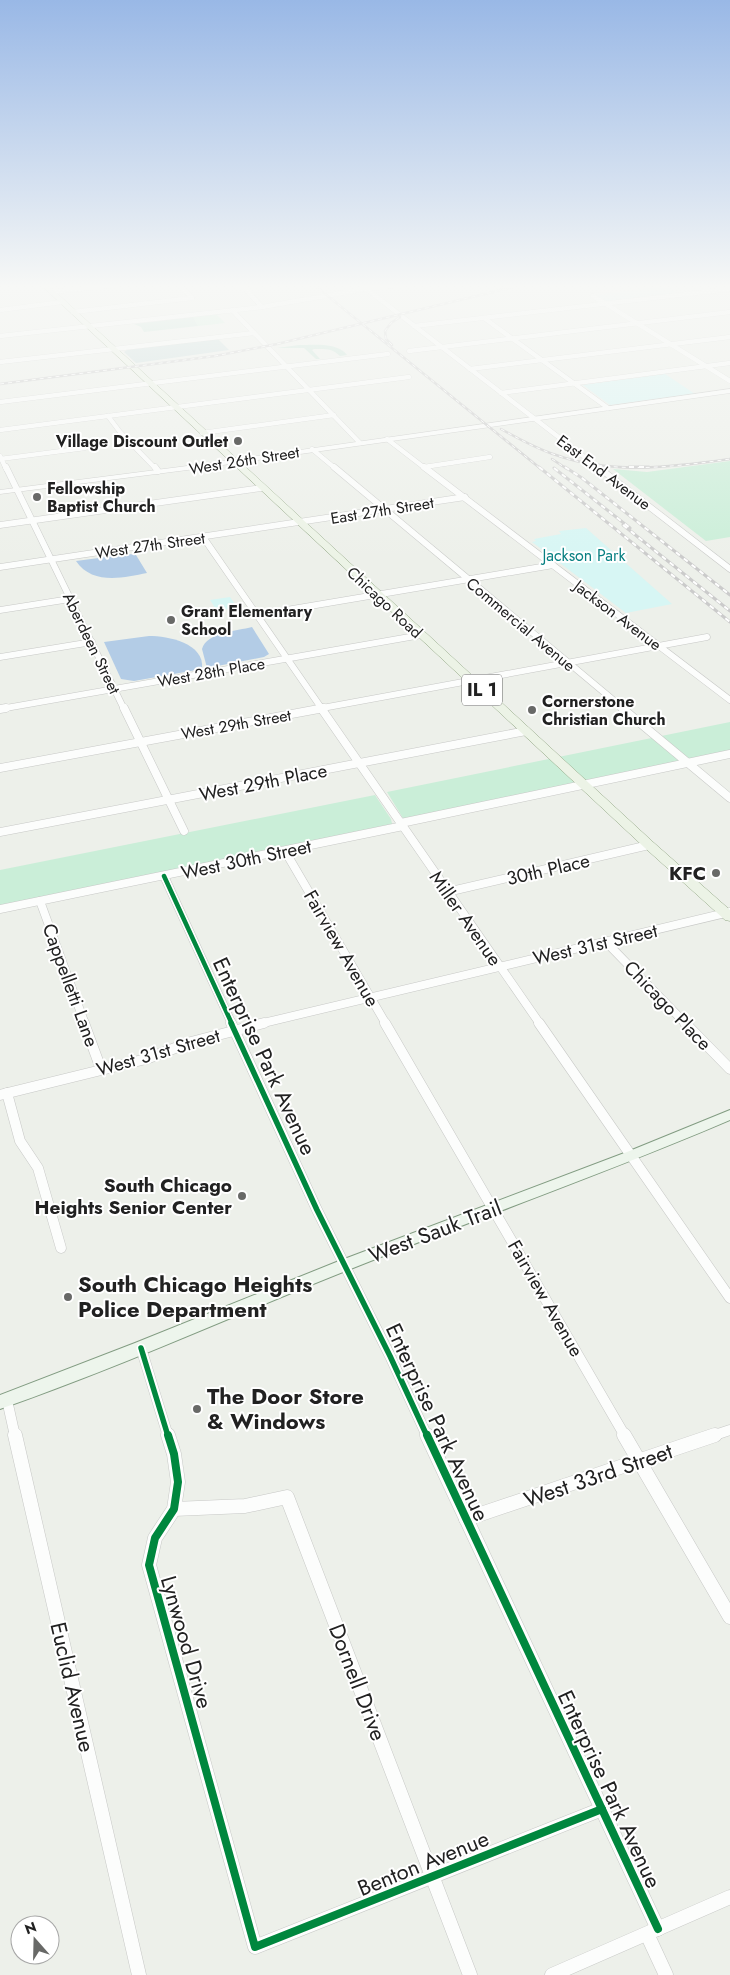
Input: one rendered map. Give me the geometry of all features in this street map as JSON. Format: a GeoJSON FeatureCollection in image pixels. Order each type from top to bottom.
{"type":"FeatureCollection","features":[{"type":"Feature","properties":{"kind":"main road","name":"Chicago Road"},"geometry":{"type":"LineString","coordinates":[[141,376],[584,786],[729,914]]}},
{"type":"Feature","properties":{"kind":"main road","name":"West Sauk Trail"},"geometry":{"type":"LineString","coordinates":[[4,1401],[141,1348],[344,1265],[632,1156],[730,1116]]}},
{"type":"Feature","properties":{"kind":"street"},"geometry":{"type":"LineString","coordinates":[[0,402],[203,376]]}},
{"type":"Feature","properties":{"kind":"street"},"geometry":{"type":"LineString","coordinates":[[296,376],[360,443]]}},
{"type":"Feature","properties":{"kind":"street","name":"East End Avenue"},"geometry":{"type":"LineString","coordinates":[[479,376],[730,569]]}},
{"type":"Feature","properties":{"kind":"street"},"geometry":{"type":"LineString","coordinates":[[564,376],[608,408]]}},
{"type":"Feature","properties":{"kind":"street"},"geometry":{"type":"LineString","coordinates":[[501,393],[627,376]]}},
{"type":"Feature","properties":{"kind":"street"},"geometry":{"type":"LineString","coordinates":[[0,430],[409,377]]}},
{"type":"Feature","properties":{"kind":"street","name":"West 26th Street"},"geometry":{"type":"LineString","coordinates":[[0,492],[233,462],[312,449],[730,391]]}},
{"type":"Feature","properties":{"kind":"street"},"geometry":{"type":"LineString","coordinates":[[202,432],[334,415]]}},
{"type":"Feature","properties":{"kind":"street"},"geometry":{"type":"LineString","coordinates":[[108,416],[120,432],[158,471]]}},
{"type":"Feature","properties":{"kind":"street","name":"Jackson Avenue"},"geometry":{"type":"LineString","coordinates":[[387,439],[730,700]]}},
{"type":"Feature","properties":{"kind":"street"},"geometry":{"type":"LineString","coordinates":[[1,458],[85,448]]}},
{"type":"Feature","properties":{"kind":"street","name":"Commercial Avenue"},"geometry":{"type":"LineString","coordinates":[[312,449],[382,510],[730,798]]}},
{"type":"Feature","properties":{"kind":"street"},"geometry":{"type":"LineString","coordinates":[[424,467],[490,457]]}},
{"type":"Feature","properties":{"kind":"street","name":"Aberdeen Street"},"geometry":{"type":"LineString","coordinates":[[1,458],[184,831]]}},
{"type":"Feature","properties":{"kind":"street"},"geometry":{"type":"LineString","coordinates":[[0,526],[261,488]]}},
{"type":"Feature","properties":{"kind":"street","name":"East 27th Street"},"geometry":{"type":"LineString","coordinates":[[300,522],[465,497]]}},
{"type":"Feature","properties":{"kind":"street","name":"West 27th Street"},"geometry":{"type":"LineString","coordinates":[[0,567],[300,522]]}},
{"type":"Feature","properties":{"kind":"street","name":"Miller Avenue"},"geometry":{"type":"LineString","coordinates":[[203,537],[361,764],[447,892],[730,1298]]}},
{"type":"Feature","properties":{"kind":"street"},"geometry":{"type":"LineString","coordinates":[[257,614],[552,565]]}},
{"type":"Feature","properties":{"kind":"street"},"geometry":{"type":"LineString","coordinates":[[0,610],[70,599]]}},
{"type":"Feature","properties":{"kind":"street","name":"West 28th Place"},"geometry":{"type":"LineString","coordinates":[[0,709],[421,635]]}},
{"type":"Feature","properties":{"kind":"street","name":"West 29th Street"},"geometry":{"type":"LineString","coordinates":[[0,768],[658,645],[706,638]]}},
{"type":"Feature","properties":{"kind":"street"},"geometry":{"type":"LineString","coordinates":[[0,657],[92,642]]}},
{"type":"Feature","properties":{"kind":"street","name":"West 29th Place"},"geometry":{"type":"LineString","coordinates":[[0,832],[526,731]]}},
{"type":"Feature","properties":{"kind":"street","name":"West 30th Street"},"geometry":{"type":"LineString","coordinates":[[0,909],[164,876],[730,754]]}},
{"type":"Feature","properties":{"kind":"street","name":"30th Place"},"geometry":{"type":"LineString","coordinates":[[447,892],[649,845]]}},
{"type":"Feature","properties":{"kind":"street","name":"Fairview Avenue"},"geometry":{"type":"LineString","coordinates":[[285,850],[730,1617]]}},
{"type":"Feature","properties":{"kind":"street","name":"Enterprise Park Avenue"},"geometry":{"type":"LineString","coordinates":[[164,876],[344,1265],[390,1356],[602,1809],[652,1931],[666,1975]]}},
{"type":"Feature","properties":{"kind":"street","name":"Cappelletti Lane"},"geometry":{"type":"LineString","coordinates":[[40,901],[102,1069]]}},
{"type":"Feature","properties":{"kind":"street","name":"West 31st Street"},"geometry":{"type":"LineString","coordinates":[[3,1094],[146,1059],[191,1042],[234,1030],[729,914]]}},
{"type":"Feature","properties":{"kind":"street","name":"Chicago Place"},"geometry":{"type":"LineString","coordinates":[[606,942],[730,1069]]}},
{"type":"Feature","properties":{"kind":"street"},"geometry":{"type":"LineString","coordinates":[[3,1094],[20,1141],[38,1168],[61,1248]]}},
{"type":"Feature","properties":{"kind":"street","name":"Lynwood Drive"},"geometry":{"type":"LineString","coordinates":[[141,1348],[174,1454],[178,1482],[174,1509],[155,1538],[149,1565],[256,1947]]}},
{"type":"Feature","properties":{"kind":"street","name":"Euclid Avenue"},"geometry":{"type":"LineString","coordinates":[[4,1401],[138,1975]]}},
{"type":"Feature","properties":{"kind":"street","name":"West 33rd Street"},"geometry":{"type":"LineString","coordinates":[[466,1519],[730,1430]]}},
{"type":"Feature","properties":{"kind":"street","name":"Dornell Drive"},"geometry":{"type":"LineString","coordinates":[[174,1509],[265,1504],[287,1497],[470,1975]]}},
{"type":"Feature","properties":{"kind":"street","name":"Benton Avenue"},"geometry":{"type":"LineString","coordinates":[[256,1947],[602,1809]]}},
{"type":"Feature","properties":{"kind":"street"},"geometry":{"type":"LineString","coordinates":[[552,1975],[730,1897]]}},
{"type":"Feature","properties":{"kind":"green space"},"geometry":{"type":"Polygon","coordinates":[[[649,376],[668,376],[695,394],[610,405],[583,385],[649,376]]]}},
{"type":"Feature","properties":{"kind":"green space"},"geometry":{"type":"Polygon","coordinates":[[[730,461],[730,537],[706,541],[613,469],[647,472],[730,461]]]}},
{"type":"Feature","properties":{"kind":"green space","name":"Jackson Park"},"geometry":{"type":"Polygon","coordinates":[[[586,528],[672,604],[626,613],[532,542],[536,541],[534,539],[561,534],[559,531],[586,528]]]}},
{"type":"Feature","properties":{"kind":"green space"},"geometry":{"type":"Polygon","coordinates":[[[230,597],[237,607],[217,611],[210,600],[230,597]]]}},
{"type":"Feature","properties":{"kind":"green space"},"geometry":{"type":"Polygon","coordinates":[[[730,722],[730,752],[404,820],[387,792],[730,722]]]}},
{"type":"Feature","properties":{"kind":"green space"},"geometry":{"type":"Polygon","coordinates":[[[375,795],[391,819],[392,824],[0,906],[0,870],[375,795]]]}},
{"type":"Feature","properties":{"kind":"shaded area"},"geometry":{"type":"Polygon","coordinates":[[[129,554],[136,555],[147,573],[118,578],[99,577],[90,574],[76,561],[129,554]]]}},
{"type":"Feature","properties":{"kind":"shaded area"},"geometry":{"type":"Polygon","coordinates":[[[252,627],[269,654],[264,657],[207,668],[202,649],[205,643],[223,633],[252,627]]]}},
{"type":"Feature","properties":{"kind":"shaded area"},"geometry":{"type":"Polygon","coordinates":[[[149,636],[175,640],[192,647],[198,653],[202,669],[134,681],[121,679],[104,642],[149,636]]]}},
{"type":"Feature","properties":{"kind":"railway"},"geometry":{"type":"LineString","coordinates":[[0,384],[60,376]]}},
{"type":"Feature","properties":{"kind":"railway"},"geometry":{"type":"LineString","coordinates":[[427,376],[541,469]]}},
{"type":"Feature","properties":{"kind":"railway"},"geometry":{"type":"LineString","coordinates":[[501,429],[549,453],[599,465],[643,468],[665,467],[730,459]]}},
{"type":"Feature","properties":{"kind":"railway"},"geometry":{"type":"LineString","coordinates":[[552,459],[567,469]]}},
{"type":"Feature","properties":{"kind":"railway"},"geometry":{"type":"LineString","coordinates":[[539,467],[730,622]]}},
{"type":"Feature","properties":{"kind":"railway"},"geometry":{"type":"LineString","coordinates":[[565,467],[582,478],[730,595]]}},
{"type":"Feature","properties":{"kind":"railway"},"geometry":{"type":"LineString","coordinates":[[629,467],[649,467]]}},
{"type":"Feature","properties":{"kind":"railway"},"geometry":{"type":"LineString","coordinates":[[554,468],[630,528]]}},
{"type":"Feature","properties":{"kind":"railway"},"geometry":{"type":"LineString","coordinates":[[623,525],[730,611]]}},
{"type":"Feature","properties":{"kind":"cycle path"},"geometry":{"type":"LineString","coordinates":[[164,876],[317,1210],[390,1356],[658,1929]]}},
{"type":"Feature","properties":{"kind":"cycle path"},"geometry":{"type":"LineString","coordinates":[[141,1348],[174,1454],[178,1482],[174,1509],[155,1538],[149,1565],[255,1947],[602,1809]]}},
{"type":"Feature","properties":{"kind":"place","name":"Village Discount Outlet"},"geometry":{"type":"Point","coordinates":[238,441]}},
{"type":"Feature","properties":{"kind":"place","name":"Fellowship Baptist Church"},"geometry":{"type":"Point","coordinates":[37,497]}},
{"type":"Feature","properties":{"kind":"place","name":"Grant Elementary School"},"geometry":{"type":"Point","coordinates":[171,620]}},
{"type":"Feature","properties":{"kind":"place","name":"Cornerstone Christian Church"},"geometry":{"type":"Point","coordinates":[532,710]}},
{"type":"Feature","properties":{"kind":"place","name":"KFC"},"geometry":{"type":"Point","coordinates":[716,873]}},
{"type":"Feature","properties":{"kind":"place","name":"South Chicago Heights Senior Center"},"geometry":{"type":"Point","coordinates":[242,1196]}},
{"type":"Feature","properties":{"kind":"place","name":"South Chicago Heights Police Department"},"geometry":{"type":"Point","coordinates":[68,1297]}},
{"type":"Feature","properties":{"kind":"place","name":"The Door Store & Windows"},"geometry":{"type":"Point","coordinates":[197,1409]}}]}
